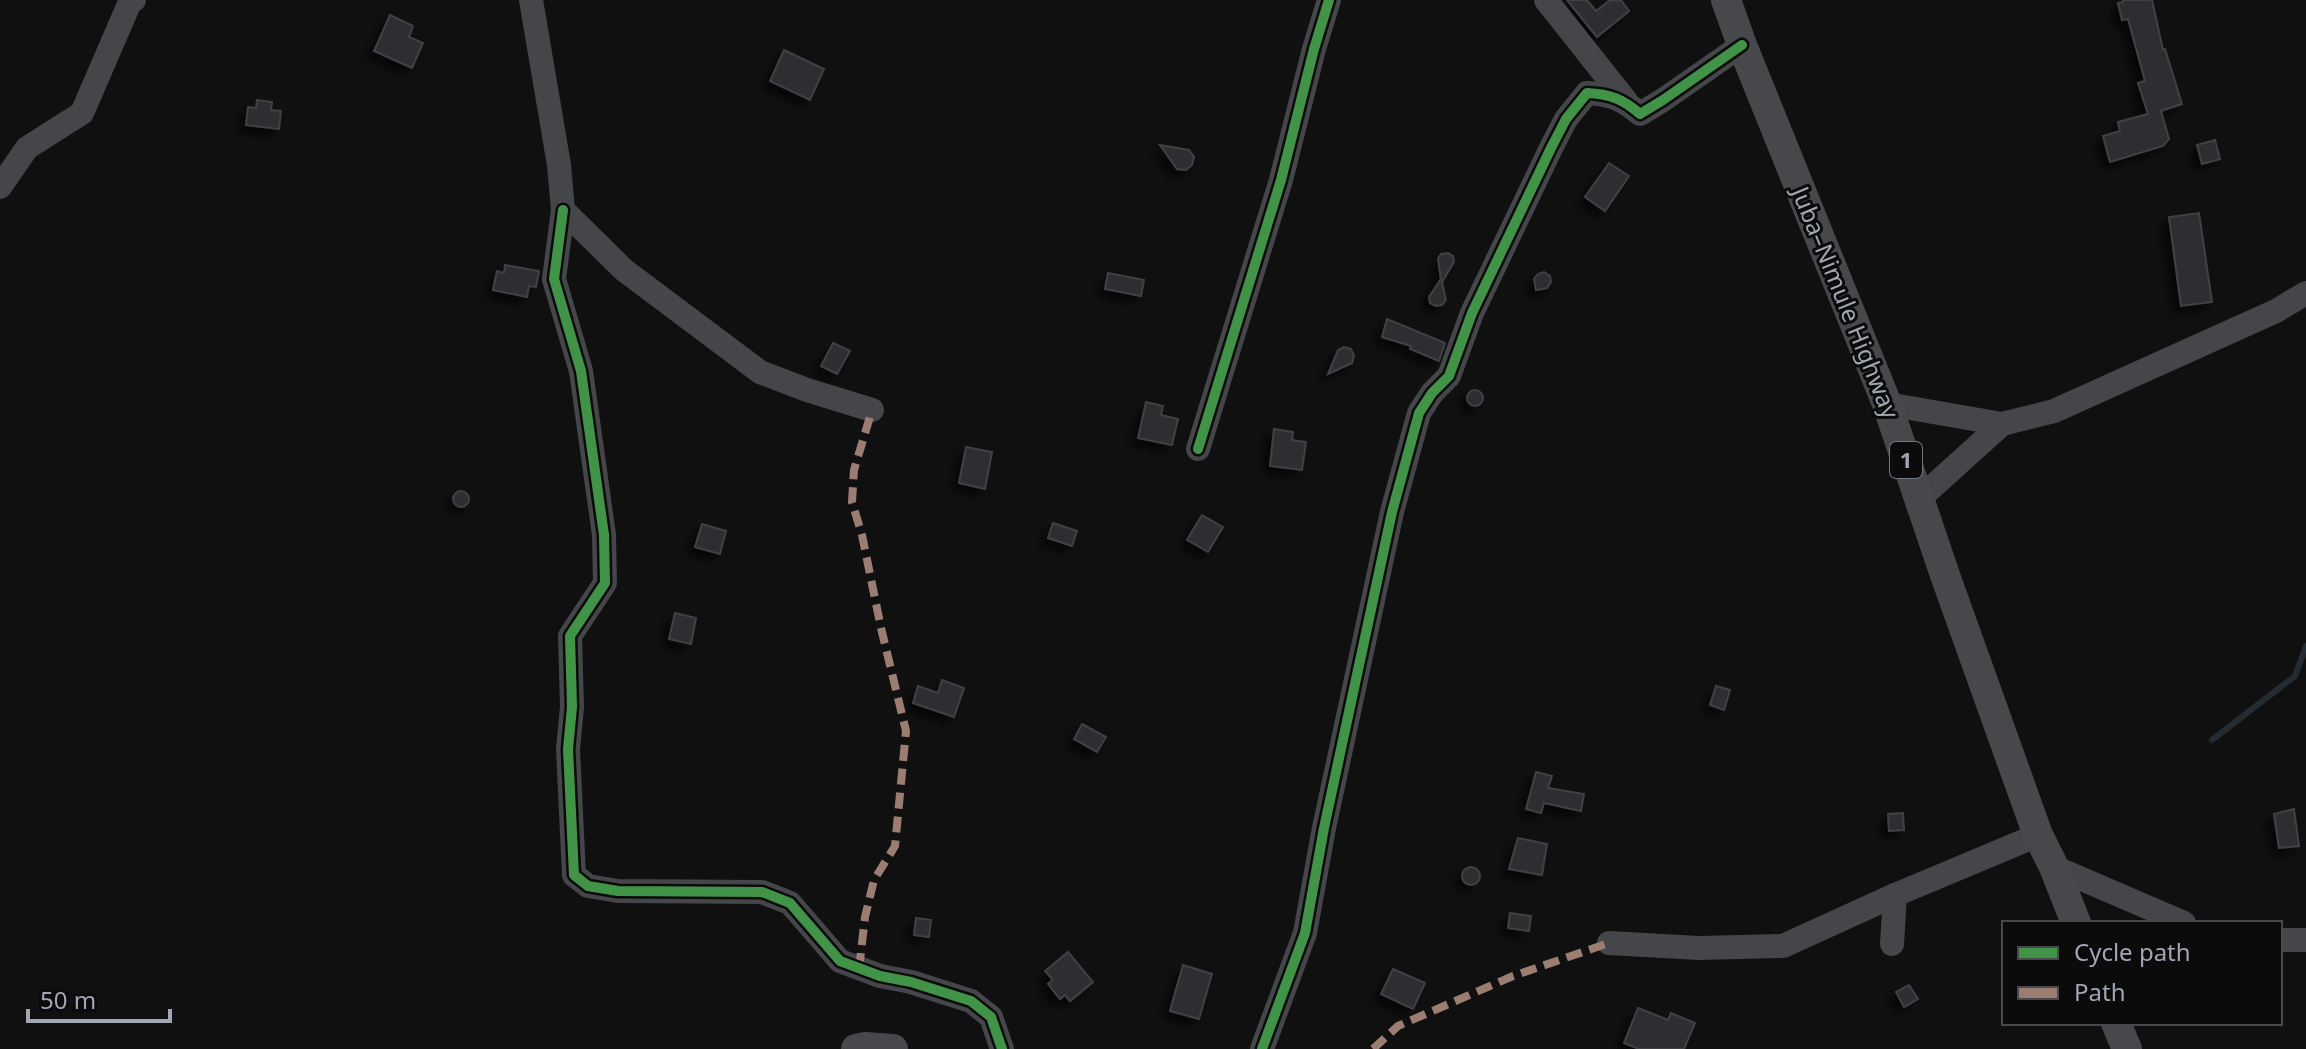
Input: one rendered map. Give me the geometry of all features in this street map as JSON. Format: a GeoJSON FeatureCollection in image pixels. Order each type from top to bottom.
{"type":"FeatureCollection","features":[{"type":"Feature","properties":{"kind":"main road","name":"Juba–Nimule Highway"},"geometry":{"type":"LineString","coordinates":[[1726,0],[1887,404],[2038,835],[2075,921]]}},
{"type":"Feature","properties":{"kind":"main road"},"geometry":{"type":"LineString","coordinates":[[2117,1025],[2127,1049]]}},
{"type":"Feature","properties":{"kind":"main road"},"geometry":{"type":"LineString","coordinates":[[856,1049],[893,1049]]}},
{"type":"Feature","properties":{"kind":"street"},"geometry":{"type":"LineString","coordinates":[[0,187],[27,148],[82,113],[130,2],[134,0]]}},
{"type":"Feature","properties":{"kind":"street"},"geometry":{"type":"LineString","coordinates":[[531,0],[559,165],[563,210],[554,279],[581,371],[604,535],[605,583],[570,636],[572,707],[568,749],[574,875],[588,886],[618,891],[762,892],[790,903],[840,961],[880,976],[911,982],[971,1001],[991,1017],[1002,1049]]}},
{"type":"Feature","properties":{"kind":"street"},"geometry":{"type":"LineString","coordinates":[[1198,449],[1281,180],[1329,0]]}},
{"type":"Feature","properties":{"kind":"street"},"geometry":{"type":"LineString","coordinates":[[1546,0],[1626,101],[1640,114],[1742,45]]}},
{"type":"Feature","properties":{"kind":"street"},"geometry":{"type":"LineString","coordinates":[[1262,1049],[1305,933],[1324,828],[1392,512],[1419,413],[1432,393],[1449,376],[1472,313],[1566,119],[1587,93],[1607,94],[1626,101]]}},
{"type":"Feature","properties":{"kind":"street"},"geometry":{"type":"LineString","coordinates":[[563,210],[624,270],[760,372],[872,410]]}},
{"type":"Feature","properties":{"kind":"street"},"geometry":{"type":"LineString","coordinates":[[1887,404],[2002,424],[2054,411],[2276,311],[2306,293]]}},
{"type":"Feature","properties":{"kind":"street"},"geometry":{"type":"LineString","coordinates":[[1919,499],[2002,424]]}},
{"type":"Feature","properties":{"kind":"street"},"geometry":{"type":"LineString","coordinates":[[1609,943],[1699,956],[1783,946],[2038,835]]}},
{"type":"Feature","properties":{"kind":"street"},"geometry":{"type":"LineString","coordinates":[[2054,867],[2179,921]]}},
{"type":"Feature","properties":{"kind":"street"},"geometry":{"type":"LineString","coordinates":[[1892,944],[1895,895]]}},
{"type":"Feature","properties":{"kind":"street"},"geometry":{"type":"LineString","coordinates":[[2282,940],[2306,940]]}},
{"type":"Feature","properties":{"kind":"building"},"geometry":{"type":"Polygon","coordinates":[[[1567,0],[1587,0],[1596,11],[1610,0],[1621,0],[1629,11],[1597,37],[1567,0]]]}},
{"type":"Feature","properties":{"kind":"building"},"geometry":{"type":"Polygon","coordinates":[[[2123,0],[2152,0],[2163,50],[2182,104],[2161,111],[2169,139],[2163,146],[2110,162],[2103,136],[2120,131],[2118,122],[2148,114],[2138,83],[2145,81],[2128,19],[2122,20],[2118,3],[2123,0]]]}},
{"type":"Feature","properties":{"kind":"building"},"geometry":{"type":"Polygon","coordinates":[[[390,15],[413,26],[409,37],[423,43],[412,68],[374,51],[390,15]]]}},
{"type":"Feature","properties":{"kind":"building"},"geometry":{"type":"Polygon","coordinates":[[[784,50],[824,69],[810,100],[770,81],[784,50]]]}},
{"type":"Feature","properties":{"kind":"building"},"geometry":{"type":"Polygon","coordinates":[[[257,100],[272,102],[271,110],[281,111],[279,129],[246,125],[248,107],[256,108],[257,100]]]}},
{"type":"Feature","properties":{"kind":"building"},"geometry":{"type":"Polygon","coordinates":[[[2215,140],[2220,159],[2202,164],[2197,145],[2215,140]]]}},
{"type":"Feature","properties":{"kind":"building"},"geometry":{"type":"Polygon","coordinates":[[[1160,145],[1189,150],[1194,157],[1192,165],[1186,170],[1177,169],[1160,145]]]}},
{"type":"Feature","properties":{"kind":"building"},"geometry":{"type":"Polygon","coordinates":[[[1609,163],[1629,176],[1605,211],[1585,197],[1609,163]]]}},
{"type":"Feature","properties":{"kind":"building"},"geometry":{"type":"Polygon","coordinates":[[[2199,213],[2212,302],[2181,306],[2169,217],[2199,213]]]}},
{"type":"Feature","properties":{"kind":"building"},"geometry":{"type":"Polygon","coordinates":[[[1441,254],[1453,256],[1454,262],[1442,282],[1446,300],[1436,306],[1430,303],[1429,297],[1441,279],[1438,259],[1441,254]]]}},
{"type":"Feature","properties":{"kind":"building"},"geometry":{"type":"Polygon","coordinates":[[[505,265],[539,271],[536,287],[529,286],[527,297],[493,290],[497,271],[504,273],[505,265]]]}},
{"type":"Feature","properties":{"kind":"building"},"geometry":{"type":"Polygon","coordinates":[[[1544,272],[1550,276],[1551,282],[1547,288],[1536,290],[1534,279],[1544,272]]]}},
{"type":"Feature","properties":{"kind":"building"},"geometry":{"type":"Polygon","coordinates":[[[1108,273],[1144,280],[1141,296],[1105,289],[1108,273]]]}},
{"type":"Feature","properties":{"kind":"building"},"geometry":{"type":"Polygon","coordinates":[[[1387,319],[1445,343],[1439,361],[1410,349],[1411,346],[1382,337],[1387,319]]]}},
{"type":"Feature","properties":{"kind":"building"},"geometry":{"type":"Polygon","coordinates":[[[833,343],[850,351],[837,374],[821,366],[833,343]]]}},
{"type":"Feature","properties":{"kind":"building"},"geometry":{"type":"Polygon","coordinates":[[[1344,347],[1351,349],[1354,356],[1352,363],[1328,374],[1338,350],[1344,347]]]}},
{"type":"Feature","properties":{"kind":"building"},"geometry":{"type":"Polygon","coordinates":[[[1475,390],[1481,392],[1481,404],[1475,406],[1469,404],[1467,398],[1469,392],[1475,390]]]}},
{"type":"Feature","properties":{"kind":"building"},"geometry":{"type":"Polygon","coordinates":[[[1146,402],[1163,406],[1161,415],[1178,419],[1172,445],[1138,438],[1146,402]]]}},
{"type":"Feature","properties":{"kind":"building"},"geometry":{"type":"Polygon","coordinates":[[[1274,429],[1293,432],[1292,440],[1306,442],[1302,470],[1270,466],[1274,429]]]}},
{"type":"Feature","properties":{"kind":"building"},"geometry":{"type":"Polygon","coordinates":[[[966,447],[992,452],[985,489],[959,483],[966,447]]]}},
{"type":"Feature","properties":{"kind":"building"},"geometry":{"type":"Polygon","coordinates":[[[458,491],[464,491],[469,499],[467,505],[458,507],[453,502],[453,496],[458,491]]]}},
{"type":"Feature","properties":{"kind":"building"},"geometry":{"type":"Polygon","coordinates":[[[1202,515],[1223,527],[1208,552],[1187,540],[1202,515]]]}},
{"type":"Feature","properties":{"kind":"building"},"geometry":{"type":"Polygon","coordinates":[[[1053,523],[1077,531],[1072,546],[1048,538],[1053,523]]]}},
{"type":"Feature","properties":{"kind":"building"},"geometry":{"type":"Polygon","coordinates":[[[702,524],[726,531],[720,554],[695,547],[702,524]]]}},
{"type":"Feature","properties":{"kind":"building"},"geometry":{"type":"Polygon","coordinates":[[[675,613],[696,618],[691,644],[669,639],[675,613]]]}},
{"type":"Feature","properties":{"kind":"building"},"geometry":{"type":"Polygon","coordinates":[[[942,680],[964,688],[954,717],[913,703],[918,686],[938,693],[942,680]]]}},
{"type":"Feature","properties":{"kind":"building"},"geometry":{"type":"Polygon","coordinates":[[[1716,686],[1730,690],[1724,710],[1710,705],[1716,686]]]}},
{"type":"Feature","properties":{"kind":"building"},"geometry":{"type":"Polygon","coordinates":[[[1082,724],[1106,737],[1097,752],[1074,739],[1082,724]]]}},
{"type":"Feature","properties":{"kind":"building"},"geometry":{"type":"Polygon","coordinates":[[[1536,772],[1552,776],[1548,788],[1584,794],[1581,811],[1544,803],[1541,813],[1526,809],[1536,772]]]}},
{"type":"Feature","properties":{"kind":"building"},"geometry":{"type":"Polygon","coordinates":[[[2294,809],[2299,846],[2279,848],[2274,814],[2294,809]]]}},
{"type":"Feature","properties":{"kind":"building"},"geometry":{"type":"Polygon","coordinates":[[[1903,813],[1904,830],[1889,831],[1888,814],[1903,813]]]}},
{"type":"Feature","properties":{"kind":"building"},"geometry":{"type":"Polygon","coordinates":[[[1518,838],[1547,844],[1542,875],[1509,869],[1518,838]]]}},
{"type":"Feature","properties":{"kind":"building"},"geometry":{"type":"Polygon","coordinates":[[[1471,867],[1480,876],[1471,885],[1462,876],[1471,867]]]}},
{"type":"Feature","properties":{"kind":"building"},"geometry":{"type":"Polygon","coordinates":[[[1510,913],[1531,916],[1529,931],[1508,928],[1510,913]]]}},
{"type":"Feature","properties":{"kind":"building"},"geometry":{"type":"Polygon","coordinates":[[[916,918],[931,920],[929,937],[914,935],[916,918]]]}},
{"type":"Feature","properties":{"kind":"building"},"geometry":{"type":"Polygon","coordinates":[[[1068,952],[1093,982],[1070,1001],[1065,995],[1060,999],[1048,984],[1053,980],[1045,971],[1068,952]]]}},
{"type":"Feature","properties":{"kind":"building"},"geometry":{"type":"Polygon","coordinates":[[[1183,965],[1212,974],[1199,1019],[1170,1011],[1183,965]]]}},
{"type":"Feature","properties":{"kind":"building"},"geometry":{"type":"Polygon","coordinates":[[[1393,969],[1425,983],[1413,1009],[1381,994],[1393,969]]]}},
{"type":"Feature","properties":{"kind":"building"},"geometry":{"type":"Polygon","coordinates":[[[1909,985],[1918,999],[1904,1007],[1896,992],[1909,985]]]}},
{"type":"Feature","properties":{"kind":"building"},"geometry":{"type":"Polygon","coordinates":[[[1638,1008],[1668,1020],[1671,1013],[1695,1023],[1684,1049],[1639,1049],[1624,1043],[1638,1008]]]}},
{"type":"Feature","properties":{"kind":"waterway"},"geometry":{"type":"LineString","coordinates":[[2212,740],[2295,676],[2306,646]]}},
{"type":"Feature","properties":{"kind":"marked path"},"geometry":{"type":"LineString","coordinates":[[859,969],[865,917],[874,880],[895,846],[906,731],[852,502],[854,470],[872,410]]}},
{"type":"Feature","properties":{"kind":"marked path"},"geometry":{"type":"LineString","coordinates":[[1373,1049],[1398,1026],[1513,976],[1609,943]]}},
{"type":"Feature","properties":{"kind":"cycle path"},"geometry":{"type":"LineString","coordinates":[[1198,449],[1281,180],[1329,0]]}},
{"type":"Feature","properties":{"kind":"cycle path"},"geometry":{"type":"LineString","coordinates":[[1262,1049],[1305,933],[1324,828],[1392,512],[1419,413],[1432,393],[1449,376],[1472,313],[1551,148],[1566,119],[1587,93],[1616,98],[1640,114],[1742,45]]}},
{"type":"Feature","properties":{"kind":"cycle path"},"geometry":{"type":"LineString","coordinates":[[563,210],[554,279],[581,371],[604,535],[605,583],[570,636],[572,707],[568,749],[574,875],[588,886],[618,891],[762,892],[790,903],[840,961],[880,976],[911,982],[971,1001],[991,1017],[1002,1049]]}}]}
